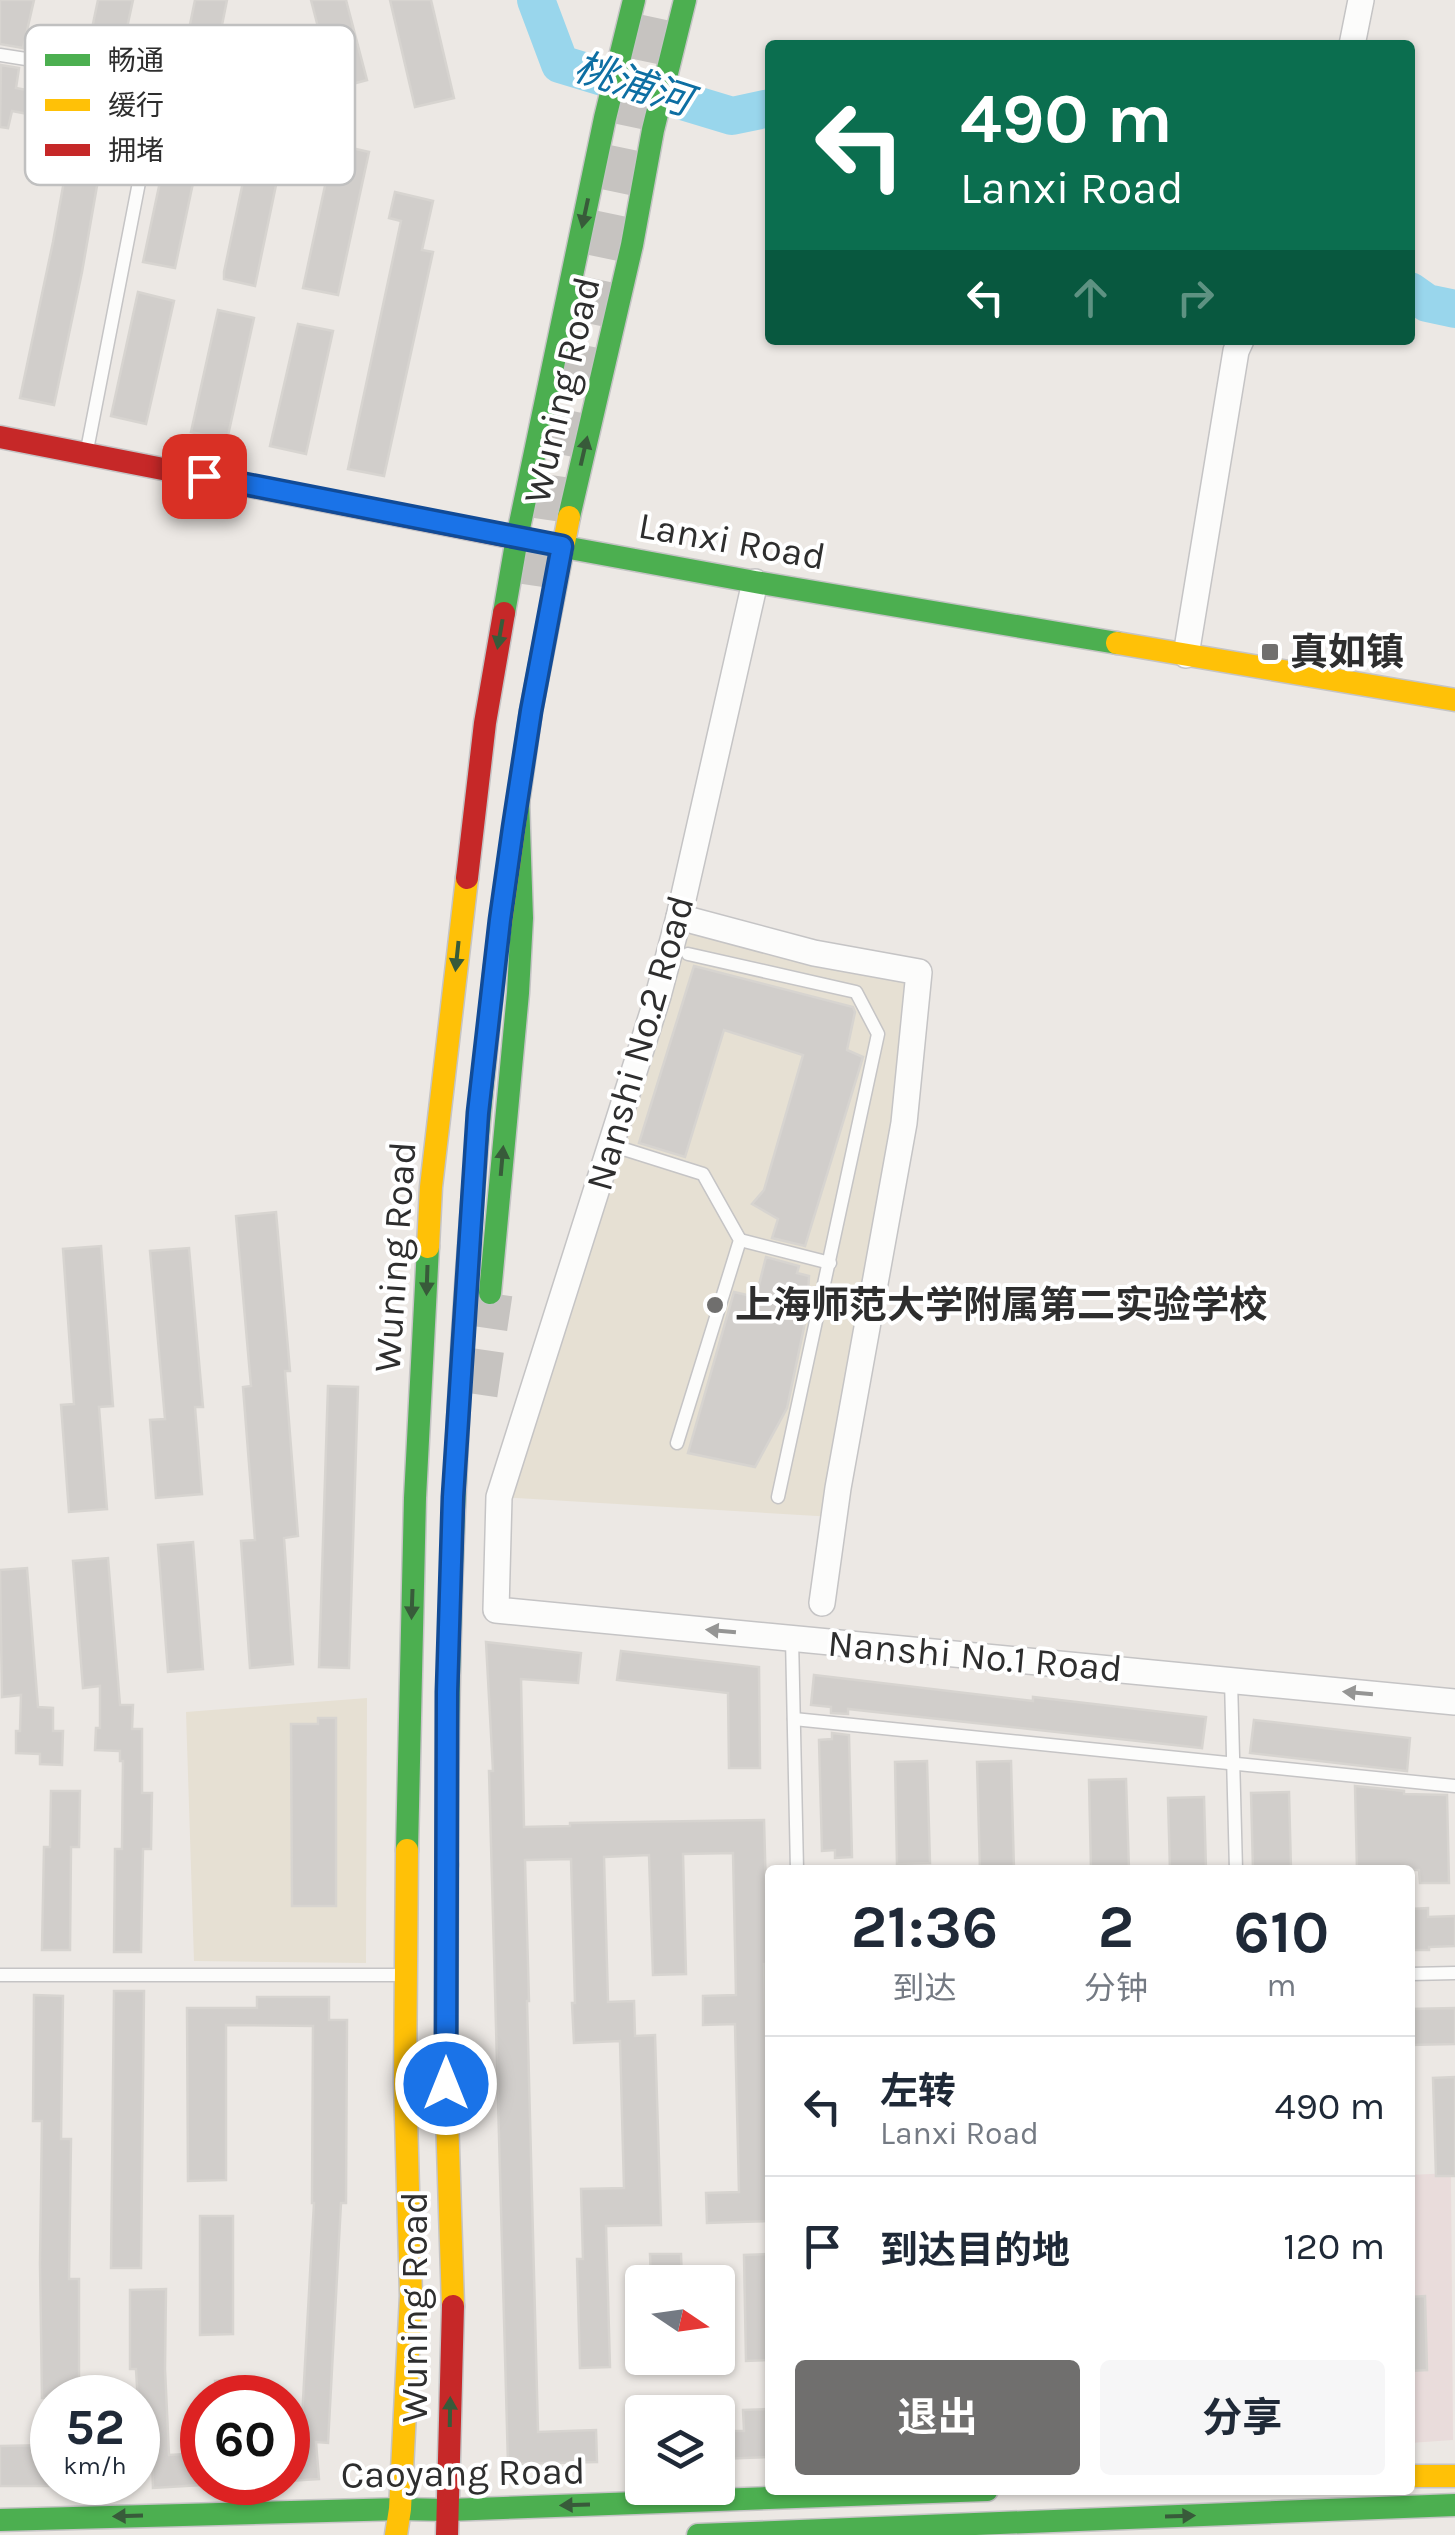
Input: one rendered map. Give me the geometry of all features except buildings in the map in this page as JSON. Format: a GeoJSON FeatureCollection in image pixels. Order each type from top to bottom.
{"type":"FeatureCollection","features":[{"type":"Feature","properties":{"kind":"main road","name":"Wuning Road"},"geometry":{"type":"LineString","coordinates":[[396,2535],[411,2296],[404,2082],[409,1694],[431,1187],[485,722],[516,538],[605,118],[634,0]]}},
{"type":"Feature","properties":{"kind":"main road","name":"Wuning Road"},"geometry":{"type":"LineString","coordinates":[[447,2535],[453,2294],[446,2084],[447,1692],[453,1497],[478,1113],[500,920],[531,711],[562,546],[632,245],[653,130],[686,0]]}},
{"type":"Feature","properties":{"kind":"main road","name":"Lanxi Road"},"geometry":{"type":"LineString","coordinates":[[0,436],[755,582],[1455,700]]}},
{"type":"Feature","properties":{"kind":"main road"},"geometry":{"type":"LineString","coordinates":[[490,1294],[520,956],[518,798]]}},
{"type":"Feature","properties":{"kind":"main road"},"geometry":{"type":"LineString","coordinates":[[1415,2476],[1455,2476]]}},
{"type":"Feature","properties":{"kind":"main road","name":"Caoyang Road"},"geometry":{"type":"LineString","coordinates":[[0,2520],[448,2510],[767,2495]]}},
{"type":"Feature","properties":{"kind":"main road"},"geometry":{"type":"LineString","coordinates":[[698,2535],[1319,2516],[1455,2505]]}},
{"type":"Feature","properties":{"kind":"street"},"geometry":{"type":"LineString","coordinates":[[1353,40],[1361,0]]}},
{"type":"Feature","properties":{"kind":"street"},"geometry":{"type":"LineString","coordinates":[[1186,655],[1239,345]]}},
{"type":"Feature","properties":{"kind":"street","name":"Nanshi No.2 Road"},"geometry":{"type":"LineString","coordinates":[[496,1610],[499,1497],[647,1032],[679,917],[755,582]]}},
{"type":"Feature","properties":{"kind":"street"},"geometry":{"type":"LineString","coordinates":[[679,917],[800,950],[919,972],[904,1123],[838,1488],[822,1604]]}},
{"type":"Feature","properties":{"kind":"street","name":"Nanshi No.1 Road"},"geometry":{"type":"LineString","coordinates":[[496,1610],[1455,1702]]}},
{"type":"Feature","properties":{"kind":"lane"},"geometry":{"type":"LineString","coordinates":[[0,55],[25,59]]}},
{"type":"Feature","properties":{"kind":"lane"},"geometry":{"type":"LineString","coordinates":[[86,452],[138,185]]}},
{"type":"Feature","properties":{"kind":"lane"},"geometry":{"type":"LineString","coordinates":[[688,954],[856,992],[878,1034],[778,1496]]}},
{"type":"Feature","properties":{"kind":"lane"},"geometry":{"type":"LineString","coordinates":[[612,1145],[703,1174],[740,1240],[830,1263]]}},
{"type":"Feature","properties":{"kind":"lane"},"geometry":{"type":"LineString","coordinates":[[677,1443],[740,1240]]}},
{"type":"Feature","properties":{"kind":"lane"},"geometry":{"type":"LineString","coordinates":[[792,1638],[797,1865]]}},
{"type":"Feature","properties":{"kind":"lane"},"geometry":{"type":"LineString","coordinates":[[1231,1680],[1236,1865]]}},
{"type":"Feature","properties":{"kind":"lane"},"geometry":{"type":"LineString","coordinates":[[794,1719],[1455,1786]]}},
{"type":"Feature","properties":{"kind":"lane"},"geometry":{"type":"LineString","coordinates":[[1415,1974],[1455,1973]]}},
{"type":"Feature","properties":{"kind":"lane"},"geometry":{"type":"LineString","coordinates":[[0,1975],[406,1974]]}},
{"type":"Feature","properties":{"kind":"shaded area","name":"上海师范大学附属第二实验学校"},"geometry":{"type":"Polygon","coordinates":[[[679,917],[919,972],[834,1517],[499,1497],[679,917]]]}},
{"type":"Feature","properties":{"kind":"shaded area"},"geometry":{"type":"Polygon","coordinates":[[[367,1698],[366,1963],[194,1961],[186,1712],[367,1698]]]}},
{"type":"Feature","properties":{"kind":"shaded area"},"geometry":{"type":"Polygon","coordinates":[[[1451,2173],[1453,2440],[1415,2443],[1415,2175],[1451,2173]]]}},
{"type":"Feature","properties":{"kind":"waterway","name":"桃浦河"},"geometry":{"type":"LineString","coordinates":[[536,0],[560,64],[732,116],[765,109]]}},
{"type":"Feature","properties":{"kind":"waterway","name":"桃浦河"},"geometry":{"type":"LineString","coordinates":[[1415,295],[1427,303],[1455,309]]}},
{"type":"Feature","properties":{"kind":"tunnel"},"geometry":{"type":"LineString","coordinates":[[536,586],[554,467],[652,2]]}},
{"type":"Feature","properties":{"kind":"tunnel"},"geometry":{"type":"LineString","coordinates":[[475,1394],[490,1293]]}},
{"type":"Feature","properties":{"kind":"traffic: fast"},"geometry":{"type":"LineString","coordinates":[[504,613],[605,118],[634,0]]}},
{"type":"Feature","properties":{"kind":"traffic: fast"},"geometry":{"type":"LineString","coordinates":[[569,517],[685,0]]}},
{"type":"Feature","properties":{"kind":"traffic: fast"},"geometry":{"type":"LineString","coordinates":[[515,538],[1117,643]]}},
{"type":"Feature","properties":{"kind":"traffic: fast"},"geometry":{"type":"LineString","coordinates":[[490,1293],[518,993],[522,918],[518,798]]}},
{"type":"Feature","properties":{"kind":"traffic: fast"},"geometry":{"type":"LineString","coordinates":[[447,1865],[458,1415],[473,1191],[495,967]]}},
{"type":"Feature","properties":{"kind":"traffic: fast"},"geometry":{"type":"LineString","coordinates":[[407,1850],[415,1498],[428,1247]]}},
{"type":"Feature","properties":{"kind":"traffic: fast"},"geometry":{"type":"LineString","coordinates":[[0,2520],[448,2510],[852,2495]]}},
{"type":"Feature","properties":{"kind":"traffic: fast"},"geometry":{"type":"LineString","coordinates":[[698,2535],[1455,2505]]}},
{"type":"Feature","properties":{"kind":"traffic: slow"},"geometry":{"type":"LineString","coordinates":[[495,967],[531,711],[569,517]]}},
{"type":"Feature","properties":{"kind":"traffic: slow"},"geometry":{"type":"LineString","coordinates":[[1117,643],[1455,700]]}},
{"type":"Feature","properties":{"kind":"traffic: slow"},"geometry":{"type":"LineString","coordinates":[[428,1247],[431,1187],[467,878]]}},
{"type":"Feature","properties":{"kind":"traffic: slow"},"geometry":{"type":"LineString","coordinates":[[396,2535],[411,2296],[405,2082],[407,1850]]}},
{"type":"Feature","properties":{"kind":"traffic: slow"},"geometry":{"type":"LineString","coordinates":[[447,1865],[446,2084],[453,2306]]}},
{"type":"Feature","properties":{"kind":"traffic: slow"},"geometry":{"type":"LineString","coordinates":[[1415,2476],[1455,2476]]}},
{"type":"Feature","properties":{"kind":"traffic: jam"},"geometry":{"type":"LineString","coordinates":[[0,437],[515,538]]}},
{"type":"Feature","properties":{"kind":"traffic: jam"},"geometry":{"type":"LineString","coordinates":[[467,878],[485,723],[504,613]]}},
{"type":"Feature","properties":{"kind":"traffic: jam"},"geometry":{"type":"LineString","coordinates":[[447,2535],[453,2306]]}},
{"type":"Feature","properties":{"kind":"place","name":"真如镇"},"geometry":{"type":"Point","coordinates":[1270,652]}},
{"type":"Feature","properties":{"kind":"place","name":"上海师范大学附属第二实验学校"},"geometry":{"type":"Point","coordinates":[715,1305]}},
{"type":"Feature","properties":{"kind":"route"},"geometry":{"type":"LineString","coordinates":[[204,476],[562,546],[513,828],[478,1113],[453,1497],[447,1692],[446,2084]]}}]}
